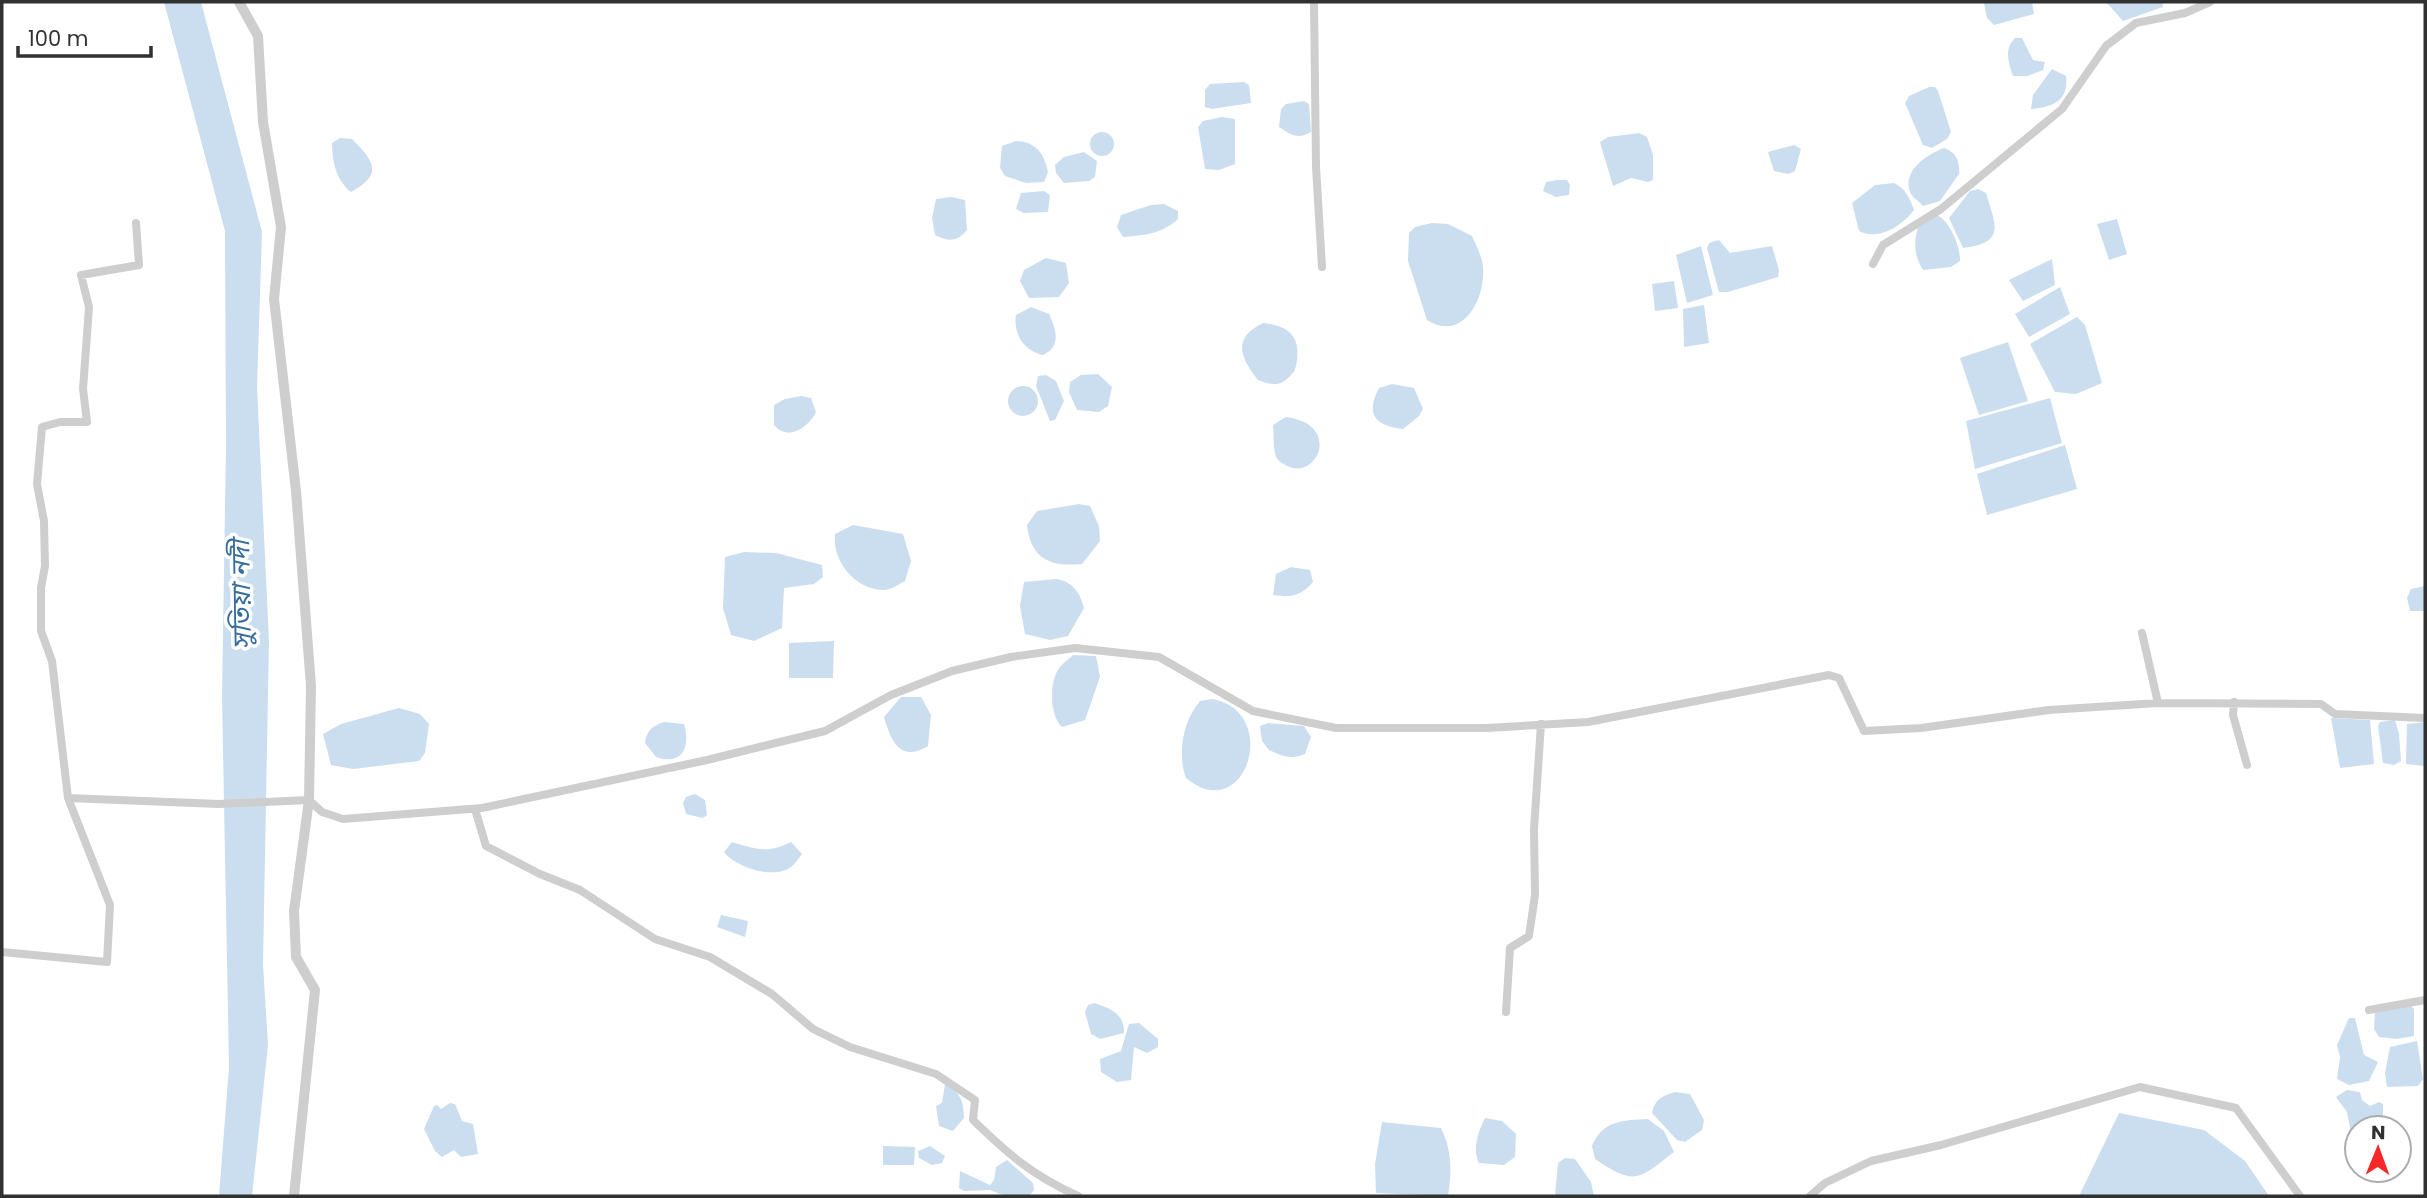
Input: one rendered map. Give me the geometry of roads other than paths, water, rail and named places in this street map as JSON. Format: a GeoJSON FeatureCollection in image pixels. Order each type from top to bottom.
{"type":"FeatureCollection","features":[{"type":"Feature","properties":{"kind":"street"},"geometry":{"type":"LineString","coordinates":[[239,2],[258,36],[263,122],[281,227],[274,299],[296,491],[311,686],[309,800],[294,911],[296,957],[315,990],[294,1196]]}},
{"type":"Feature","properties":{"kind":"street"},"geometry":{"type":"LineString","coordinates":[[1314,2],[1316,167],[1322,267]]}},
{"type":"Feature","properties":{"kind":"street"},"geometry":{"type":"LineString","coordinates":[[1873,264],[1883,246],[1914,223],[1941,209],[2062,109],[2106,46],[2136,23],[2185,13],[2210,2]]}},
{"type":"Feature","properties":{"kind":"street"},"geometry":{"type":"LineString","coordinates":[[2,952],[107,962],[110,905],[68,798],[52,661],[41,631],[44,521],[37,484],[42,428],[60,422],[87,422],[83,388],[89,307],[81,275],[139,265],[136,223]]}},
{"type":"Feature","properties":{"kind":"street"},"geometry":{"type":"LineString","coordinates":[[2142,633],[2158,703]]}},
{"type":"Feature","properties":{"kind":"street"},"geometry":{"type":"LineString","coordinates":[[68,798],[219,804],[309,800],[322,812],[343,819],[475,809],[707,760],[825,731],[891,695],[953,671],[1011,657],[1075,648],[1159,657],[1253,712],[1336,728],[1438,729],[1588,722],[1829,675],[1839,678],[1864,731],[1921,728],[2049,710],[2158,703],[2321,704],[2335,714],[2425,718]]}},
{"type":"Feature","properties":{"kind":"street"},"geometry":{"type":"LineString","coordinates":[[2234,702],[2233,715],[2247,765]]}},
{"type":"Feature","properties":{"kind":"street"},"geometry":{"type":"LineString","coordinates":[[1506,1012],[1510,948],[1529,936],[1535,895],[1534,829],[1541,724]]}},
{"type":"Feature","properties":{"kind":"street"},"geometry":{"type":"LineString","coordinates":[[475,809],[486,846],[540,874],[580,890],[654,939],[710,957],[772,994],[813,1029],[850,1047],[936,1074],[975,1100],[972,1120],[1011,1158],[1041,1180],[1078,1196]]}},
{"type":"Feature","properties":{"kind":"street"},"geometry":{"type":"LineString","coordinates":[[2369,1010],[2425,1000]]}},
{"type":"Feature","properties":{"kind":"street"},"geometry":{"type":"LineString","coordinates":[[1810,1196],[1825,1183],[1871,1161],[1941,1145],[2140,1087],[2235,1108],[2300,1196]]}},
{"type":"Feature","properties":{"kind":"water","name":"সুতিয়া নদী"},"geometry":{"type":"Polygon","coordinates":[[[164,2],[201,2],[262,232],[257,387],[269,641],[263,964],[268,1045],[252,1196],[219,1196],[229,1067],[222,697],[226,446],[225,231],[164,2]]]}},
{"type":"Feature","properties":{"kind":"water"},"geometry":{"type":"Polygon","coordinates":[[[2032,2],[2034,14],[1994,25],[1987,18],[1984,3],[2032,2]]]}},
{"type":"Feature","properties":{"kind":"water"},"geometry":{"type":"Polygon","coordinates":[[[2106,2],[2162,2],[2163,7],[2123,21],[2106,2]]]}},
{"type":"Feature","properties":{"kind":"water"},"geometry":{"type":"Polygon","coordinates":[[[2015,38],[2022,38],[2033,60],[2045,62],[2043,70],[2027,76],[2013,76],[2008,51],[2015,38]]]}},
{"type":"Feature","properties":{"kind":"water"},"geometry":{"type":"Polygon","coordinates":[[[2052,69],[2066,76],[2062,97],[2046,107],[2031,109],[2033,95],[2052,69]]]}},
{"type":"Feature","properties":{"kind":"water"},"geometry":{"type":"Polygon","coordinates":[[[1244,82],[1249,85],[1251,103],[1212,109],[1205,107],[1205,90],[1210,84],[1244,82]]]}},
{"type":"Feature","properties":{"kind":"water"},"geometry":{"type":"Polygon","coordinates":[[[1935,87],[1938,91],[1951,132],[1947,139],[1932,148],[1923,145],[1905,103],[1909,96],[1935,87]]]}},
{"type":"Feature","properties":{"kind":"water"},"geometry":{"type":"Polygon","coordinates":[[[1304,101],[1309,104],[1311,132],[1295,136],[1279,127],[1281,109],[1286,104],[1304,101]]]}},
{"type":"Feature","properties":{"kind":"water"},"geometry":{"type":"Polygon","coordinates":[[[1222,117],[1235,119],[1235,164],[1219,170],[1205,169],[1198,127],[1203,121],[1222,117]]]}},
{"type":"Feature","properties":{"kind":"water"},"geometry":{"type":"Polygon","coordinates":[[[1102,132],[1113,139],[1114,144],[1107,155],[1102,156],[1091,149],[1090,144],[1097,133],[1102,132]]]}},
{"type":"Feature","properties":{"kind":"water"},"geometry":{"type":"Polygon","coordinates":[[[1639,133],[1647,137],[1653,155],[1653,180],[1648,182],[1631,178],[1613,186],[1600,142],[1608,137],[1639,133]]]}},
{"type":"Feature","properties":{"kind":"water"},"geometry":{"type":"Polygon","coordinates":[[[340,138],[352,139],[366,154],[372,167],[368,179],[351,192],[338,176],[334,163],[332,143],[340,138]]]}},
{"type":"Feature","properties":{"kind":"water"},"geometry":{"type":"Polygon","coordinates":[[[1016,141],[1034,146],[1041,154],[1048,172],[1044,182],[1026,183],[1005,176],[1000,168],[1002,146],[1016,141]]]}},
{"type":"Feature","properties":{"kind":"water"},"geometry":{"type":"Polygon","coordinates":[[[1794,145],[1801,149],[1795,171],[1788,174],[1774,171],[1768,152],[1794,145]]]}},
{"type":"Feature","properties":{"kind":"water"},"geometry":{"type":"Polygon","coordinates":[[[1944,148],[1956,158],[1959,174],[1940,201],[1923,206],[1911,194],[1909,178],[1924,159],[1944,148]]]}},
{"type":"Feature","properties":{"kind":"water"},"geometry":{"type":"Polygon","coordinates":[[[1084,152],[1097,161],[1095,177],[1089,181],[1064,183],[1056,173],[1055,165],[1064,157],[1084,152]]]}},
{"type":"Feature","properties":{"kind":"water"},"geometry":{"type":"Polygon","coordinates":[[[1567,180],[1570,185],[1569,195],[1556,197],[1543,191],[1546,182],[1567,180]]]}},
{"type":"Feature","properties":{"kind":"water"},"geometry":{"type":"Polygon","coordinates":[[[1894,183],[1907,194],[1914,210],[1897,226],[1882,233],[1867,234],[1859,231],[1852,203],[1875,185],[1894,183]]]}},
{"type":"Feature","properties":{"kind":"water"},"geometry":{"type":"Polygon","coordinates":[[[1978,189],[1986,193],[1994,230],[1992,237],[1986,242],[1963,248],[1949,218],[1970,191],[1978,189]]]}},
{"type":"Feature","properties":{"kind":"water"},"geometry":{"type":"Polygon","coordinates":[[[1044,191],[1050,195],[1048,212],[1024,213],[1016,209],[1021,193],[1044,191]]]}},
{"type":"Feature","properties":{"kind":"water"},"geometry":{"type":"Polygon","coordinates":[[[951,197],[965,200],[967,230],[960,237],[949,240],[935,235],[932,218],[936,199],[951,197]]]}},
{"type":"Feature","properties":{"kind":"water"},"geometry":{"type":"Polygon","coordinates":[[[1164,204],[1178,211],[1178,219],[1172,224],[1152,233],[1123,237],[1117,227],[1121,215],[1151,205],[1164,204]]]}},
{"type":"Feature","properties":{"kind":"water"},"geometry":{"type":"Polygon","coordinates":[[[1937,215],[1954,235],[1960,261],[1951,267],[1923,270],[1916,254],[1917,231],[1919,225],[1937,215]]]}},
{"type":"Feature","properties":{"kind":"water"},"geometry":{"type":"Polygon","coordinates":[[[2117,219],[2127,254],[2109,260],[2097,224],[2117,219]]]}},
{"type":"Feature","properties":{"kind":"water"},"geometry":{"type":"Polygon","coordinates":[[[1432,223],[1448,224],[1472,236],[1482,263],[1483,279],[1476,303],[1470,314],[1451,326],[1440,326],[1427,320],[1408,261],[1409,233],[1415,227],[1432,223]]]}},
{"type":"Feature","properties":{"kind":"water"},"geometry":{"type":"Polygon","coordinates":[[[1719,240],[1730,253],[1772,246],[1779,270],[1778,277],[1728,292],[1719,292],[1707,248],[1709,243],[1719,240]]]}},
{"type":"Feature","properties":{"kind":"water"},"geometry":{"type":"Polygon","coordinates":[[[1701,246],[1713,295],[1687,303],[1676,255],[1701,246]]]}},
{"type":"Feature","properties":{"kind":"water"},"geometry":{"type":"Polygon","coordinates":[[[1046,258],[1066,263],[1069,283],[1059,297],[1029,298],[1020,281],[1024,270],[1046,258]]]}},
{"type":"Feature","properties":{"kind":"water"},"geometry":{"type":"Polygon","coordinates":[[[2052,259],[2055,285],[2023,301],[2009,280],[2052,259]]]}},
{"type":"Feature","properties":{"kind":"water"},"geometry":{"type":"Polygon","coordinates":[[[1674,281],[1678,308],[1655,311],[1652,284],[1674,281]]]}},
{"type":"Feature","properties":{"kind":"water"},"geometry":{"type":"Polygon","coordinates":[[[2060,287],[2070,314],[2029,337],[2015,314],[2060,287]]]}},
{"type":"Feature","properties":{"kind":"water"},"geometry":{"type":"Polygon","coordinates":[[[1704,305],[1709,343],[1684,347],[1683,309],[1704,305]]]}},
{"type":"Feature","properties":{"kind":"water"},"geometry":{"type":"Polygon","coordinates":[[[1031,307],[1049,314],[1054,325],[1055,342],[1043,355],[1025,346],[1016,329],[1016,315],[1031,307]]]}},
{"type":"Feature","properties":{"kind":"water"},"geometry":{"type":"Polygon","coordinates":[[[2077,317],[2085,325],[2102,383],[2076,394],[2055,392],[2030,344],[2077,317]]]}},
{"type":"Feature","properties":{"kind":"water"},"geometry":{"type":"Polygon","coordinates":[[[1263,323],[1288,331],[1296,342],[1295,370],[1279,384],[1258,380],[1243,356],[1243,342],[1247,335],[1263,323]]]}},
{"type":"Feature","properties":{"kind":"water"},"geometry":{"type":"Polygon","coordinates":[[[2008,342],[2028,401],[1979,415],[1960,358],[2008,342]]]}},
{"type":"Feature","properties":{"kind":"water"},"geometry":{"type":"Polygon","coordinates":[[[1098,374],[1112,387],[1108,406],[1099,412],[1077,410],[1069,392],[1070,382],[1081,375],[1098,374]]]}},
{"type":"Feature","properties":{"kind":"water"},"geometry":{"type":"Polygon","coordinates":[[[1046,375],[1056,381],[1064,401],[1055,420],[1050,421],[1036,386],[1038,376],[1046,375]]]}},
{"type":"Feature","properties":{"kind":"water"},"geometry":{"type":"Polygon","coordinates":[[[1392,384],[1414,388],[1423,409],[1419,416],[1403,429],[1385,425],[1373,412],[1379,388],[1392,384]]]}},
{"type":"Feature","properties":{"kind":"water"},"geometry":{"type":"Polygon","coordinates":[[[1023,386],[1029,387],[1037,395],[1037,407],[1029,415],[1023,416],[1017,415],[1009,407],[1008,401],[1009,395],[1017,387],[1023,386]]]}},
{"type":"Feature","properties":{"kind":"water"},"geometry":{"type":"Polygon","coordinates":[[[801,396],[811,398],[816,412],[813,418],[798,431],[780,430],[774,425],[774,405],[785,399],[801,396]]]}},
{"type":"Feature","properties":{"kind":"water"},"geometry":{"type":"Polygon","coordinates":[[[2050,398],[2062,443],[1975,469],[1966,421],[2050,398]]]}},
{"type":"Feature","properties":{"kind":"water"},"geometry":{"type":"Polygon","coordinates":[[[1286,417],[1304,422],[1314,430],[1319,440],[1319,450],[1307,466],[1297,468],[1285,465],[1276,457],[1273,425],[1286,417]]]}},
{"type":"Feature","properties":{"kind":"water"},"geometry":{"type":"Polygon","coordinates":[[[2065,445],[2077,489],[1987,515],[1977,474],[2065,445]]]}},
{"type":"Feature","properties":{"kind":"water"},"geometry":{"type":"Polygon","coordinates":[[[1079,504],[1090,506],[1099,526],[1100,541],[1082,564],[1061,564],[1044,559],[1033,546],[1027,525],[1037,511],[1079,504]]]}},
{"type":"Feature","properties":{"kind":"water"},"geometry":{"type":"Polygon","coordinates":[[[853,525],[903,534],[911,561],[905,581],[887,590],[873,589],[848,572],[837,554],[835,534],[853,525]]]}},
{"type":"Feature","properties":{"kind":"water"},"geometry":{"type":"Polygon","coordinates":[[[744,552],[776,553],[822,565],[823,577],[814,584],[784,588],[782,628],[754,641],[731,635],[723,608],[725,557],[744,552]]]}},
{"type":"Feature","properties":{"kind":"water"},"geometry":{"type":"Polygon","coordinates":[[[1291,567],[1310,570],[1313,582],[1295,595],[1273,595],[1276,574],[1291,567]]]}},
{"type":"Feature","properties":{"kind":"water"},"geometry":{"type":"Polygon","coordinates":[[[1056,579],[1067,582],[1074,588],[1084,608],[1068,636],[1050,640],[1025,634],[1020,606],[1024,582],[1056,579]]]}},
{"type":"Feature","properties":{"kind":"water"},"geometry":{"type":"Polygon","coordinates":[[[2425,586],[2425,611],[2410,611],[2407,598],[2411,589],[2425,586]]]}},
{"type":"Feature","properties":{"kind":"water"},"geometry":{"type":"Polygon","coordinates":[[[834,641],[833,678],[789,678],[789,643],[834,641]]]}},
{"type":"Feature","properties":{"kind":"water"},"geometry":{"type":"Polygon","coordinates":[[[1073,655],[1096,656],[1100,677],[1085,720],[1062,727],[1055,714],[1052,689],[1056,673],[1073,655]]]}},
{"type":"Feature","properties":{"kind":"water"},"geometry":{"type":"Polygon","coordinates":[[[901,697],[921,697],[931,715],[928,746],[918,751],[904,751],[898,747],[884,717],[901,697]]]}},
{"type":"Feature","properties":{"kind":"water"},"geometry":{"type":"Polygon","coordinates":[[[1212,699],[1233,708],[1246,723],[1250,742],[1248,762],[1239,778],[1225,788],[1207,789],[1186,778],[1182,748],[1189,718],[1194,709],[1200,701],[1212,699]]]}},
{"type":"Feature","properties":{"kind":"water"},"geometry":{"type":"Polygon","coordinates":[[[399,708],[420,714],[429,724],[425,753],[419,761],[353,769],[331,765],[323,734],[341,724],[399,708]]]}},
{"type":"Feature","properties":{"kind":"water"},"geometry":{"type":"Polygon","coordinates":[[[2331,718],[2370,720],[2374,764],[2340,768],[2331,718]]]}},
{"type":"Feature","properties":{"kind":"water"},"geometry":{"type":"Polygon","coordinates":[[[2395,720],[2401,761],[2394,765],[2383,763],[2378,726],[2380,722],[2395,720]]]}},
{"type":"Feature","properties":{"kind":"water"},"geometry":{"type":"Polygon","coordinates":[[[664,722],[684,724],[686,732],[685,747],[678,757],[672,759],[656,757],[645,743],[651,729],[664,722]]]}},
{"type":"Feature","properties":{"kind":"water"},"geometry":{"type":"Polygon","coordinates":[[[2425,722],[2425,766],[2406,764],[2407,724],[2425,722]]]}},
{"type":"Feature","properties":{"kind":"water"},"geometry":{"type":"Polygon","coordinates":[[[1268,723],[1304,726],[1311,737],[1305,754],[1287,756],[1269,750],[1262,741],[1260,726],[1268,723]]]}},
{"type":"Feature","properties":{"kind":"water"},"geometry":{"type":"Polygon","coordinates":[[[695,794],[705,800],[707,815],[703,818],[686,814],[683,803],[686,797],[695,794]]]}},
{"type":"Feature","properties":{"kind":"water"},"geometry":{"type":"Polygon","coordinates":[[[732,842],[769,849],[791,842],[802,854],[784,871],[765,872],[746,867],[729,857],[724,852],[732,842]]]}},
{"type":"Feature","properties":{"kind":"water"},"geometry":{"type":"Polygon","coordinates":[[[721,915],[748,921],[745,937],[717,927],[721,915]]]}},
{"type":"Feature","properties":{"kind":"water"},"geometry":{"type":"Polygon","coordinates":[[[1094,1003],[1119,1016],[1124,1033],[1100,1039],[1091,1034],[1085,1012],[1088,1005],[1094,1003]]]}},
{"type":"Feature","properties":{"kind":"water"},"geometry":{"type":"Polygon","coordinates":[[[2409,1004],[2414,1009],[2414,1036],[2396,1039],[2379,1037],[2374,1029],[2375,1011],[2409,1004]]]}},
{"type":"Feature","properties":{"kind":"water"},"geometry":{"type":"Polygon","coordinates":[[[2349,1018],[2355,1018],[2364,1055],[2378,1062],[2369,1081],[2349,1085],[2337,1079],[2340,1057],[2337,1045],[2349,1018]]]}},
{"type":"Feature","properties":{"kind":"water"},"geometry":{"type":"Polygon","coordinates":[[[1139,1023],[1158,1039],[1158,1047],[1147,1053],[1134,1047],[1131,1080],[1117,1082],[1101,1072],[1100,1059],[1121,1051],[1129,1024],[1139,1023]]]}},
{"type":"Feature","properties":{"kind":"water"},"geometry":{"type":"Polygon","coordinates":[[[2417,1041],[2423,1079],[2418,1086],[2387,1087],[2385,1073],[2390,1047],[2417,1041]]]}},
{"type":"Feature","properties":{"kind":"water"},"geometry":{"type":"Polygon","coordinates":[[[945,1084],[958,1094],[963,1107],[964,1118],[953,1131],[939,1126],[936,1106],[942,1103],[945,1084]]]}},
{"type":"Feature","properties":{"kind":"water"},"geometry":{"type":"Polygon","coordinates":[[[2347,1090],[2360,1092],[2362,1100],[2370,1106],[2379,1102],[2383,1104],[2383,1114],[2347,1114],[2336,1097],[2347,1090]]]}},
{"type":"Feature","properties":{"kind":"water"},"geometry":{"type":"Polygon","coordinates":[[[1675,1092],[1690,1094],[1704,1120],[1702,1130],[1685,1142],[1677,1140],[1652,1113],[1660,1099],[1675,1092]]]}},
{"type":"Feature","properties":{"kind":"water"},"geometry":{"type":"Polygon","coordinates":[[[450,1103],[455,1104],[462,1121],[473,1124],[478,1154],[461,1157],[454,1150],[442,1157],[435,1151],[424,1129],[434,1106],[437,1105],[441,1109],[450,1103]]]}},
{"type":"Feature","properties":{"kind":"water"},"geometry":{"type":"Polygon","coordinates":[[[2119,1113],[2204,1130],[2245,1161],[2269,1196],[2079,1196],[2119,1113]]]}},
{"type":"Feature","properties":{"kind":"water"},"geometry":{"type":"Polygon","coordinates":[[[1485,1118],[1502,1121],[1516,1134],[1515,1157],[1504,1165],[1479,1163],[1477,1140],[1485,1118]]]}},
{"type":"Feature","properties":{"kind":"water"},"geometry":{"type":"Polygon","coordinates":[[[1648,1119],[1664,1131],[1674,1152],[1652,1169],[1644,1174],[1628,1176],[1595,1159],[1592,1146],[1596,1137],[1608,1126],[1623,1121],[1648,1119]]]}},
{"type":"Feature","properties":{"kind":"water"},"geometry":{"type":"Polygon","coordinates":[[[1382,1122],[1441,1128],[1450,1161],[1448,1196],[1376,1193],[1375,1164],[1382,1122]]]}},
{"type":"Feature","properties":{"kind":"water"},"geometry":{"type":"Polygon","coordinates":[[[883,1146],[915,1147],[914,1165],[883,1165],[883,1146]]]}},
{"type":"Feature","properties":{"kind":"water"},"geometry":{"type":"Polygon","coordinates":[[[930,1146],[945,1156],[942,1163],[932,1165],[919,1158],[918,1151],[930,1146]]]}},
{"type":"Feature","properties":{"kind":"water"},"geometry":{"type":"Polygon","coordinates":[[[1565,1158],[1575,1159],[1591,1182],[1594,1196],[1555,1196],[1558,1163],[1565,1158]]]}},
{"type":"Feature","properties":{"kind":"water"},"geometry":{"type":"Polygon","coordinates":[[[1007,1160],[1033,1183],[1034,1190],[1029,1196],[1005,1196],[990,1190],[964,1191],[959,1188],[960,1171],[990,1185],[994,1180],[996,1167],[1007,1160]]]}}]}
